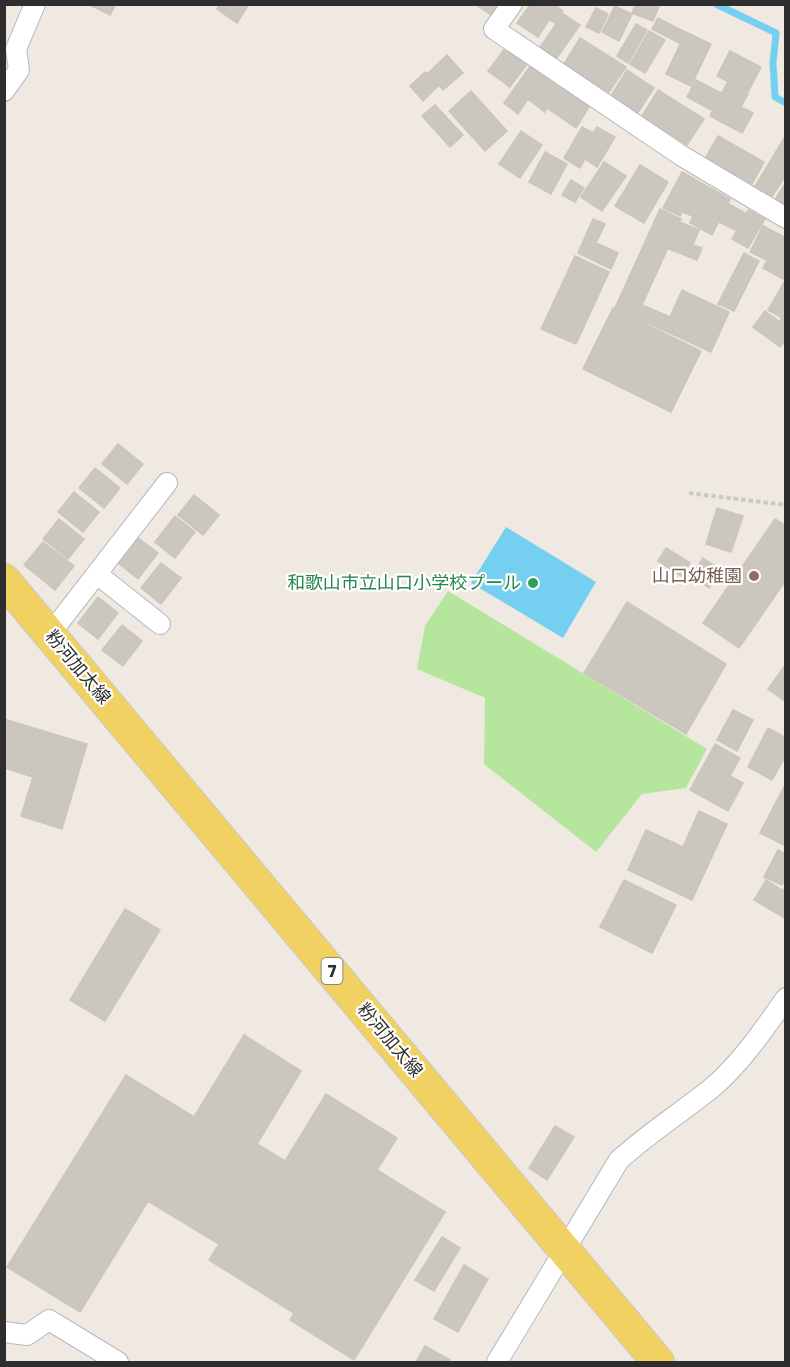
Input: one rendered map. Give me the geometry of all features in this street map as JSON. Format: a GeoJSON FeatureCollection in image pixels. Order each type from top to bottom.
{"type":"FeatureCollection","features":[{"type":"Feature","properties":{"kind":"main road","name":"粉河加太線"},"geometry":{"type":"LineString","coordinates":[[4,580],[658,1362]]}},
{"type":"Feature","properties":{"kind":"street"},"geometry":{"type":"LineString","coordinates":[[4,91],[19,70],[16,49],[34,4]]}},
{"type":"Feature","properties":{"kind":"street"},"geometry":{"type":"LineString","coordinates":[[512,4],[494,29],[682,156],[786,218]]}},
{"type":"Feature","properties":{"kind":"street"},"geometry":{"type":"LineString","coordinates":[[50,634],[167,483]]}},
{"type":"Feature","properties":{"kind":"street"},"geometry":{"type":"LineString","coordinates":[[97,574],[160,624]]}},
{"type":"Feature","properties":{"kind":"street"},"geometry":{"type":"LineString","coordinates":[[497,1362],[619,1160],[641,1140],[715,1085],[758,1039],[786,998]]}},
{"type":"Feature","properties":{"kind":"street"},"geometry":{"type":"LineString","coordinates":[[4,1332],[27,1335],[49,1320],[118,1362]]}},
{"type":"Feature","properties":{"kind":"path"},"geometry":{"type":"LineString","coordinates":[[689,493],[786,505]]}},
{"type":"Feature","properties":{"kind":"green space"},"geometry":{"type":"Polygon","coordinates":[[[448,591],[707,749],[686,788],[642,794],[596,852],[484,764],[485,698],[417,669],[425,626],[448,591]]]}},
{"type":"Feature","properties":{"kind":"water","name":"和歌山市立山口小学校プール"},"geometry":{"type":"Polygon","coordinates":[[[506,527],[596,582],[563,638],[471,583],[506,527]]]}},
{"type":"Feature","properties":{"kind":"building"},"geometry":{"type":"Polygon","coordinates":[[[88,4],[116,4],[110,15],[88,4]]]}},
{"type":"Feature","properties":{"kind":"building"},"geometry":{"type":"Polygon","coordinates":[[[220,4],[249,4],[237,23],[217,9],[220,4]]]}},
{"type":"Feature","properties":{"kind":"building"},"geometry":{"type":"Polygon","coordinates":[[[475,4],[498,4],[491,15],[475,4]]]}},
{"type":"Feature","properties":{"kind":"building"},"geometry":{"type":"Polygon","coordinates":[[[530,4],[553,4],[563,11],[555,23],[529,6],[530,4]]]}},
{"type":"Feature","properties":{"kind":"building"},"geometry":{"type":"Polygon","coordinates":[[[636,4],[660,4],[653,21],[632,13],[636,4]]]}},
{"type":"Feature","properties":{"kind":"building"},"geometry":{"type":"Polygon","coordinates":[[[529,6],[549,20],[538,37],[517,23],[529,6]]]}},
{"type":"Feature","properties":{"kind":"building"},"geometry":{"type":"Polygon","coordinates":[[[615,6],[632,14],[619,41],[602,32],[615,6]]]}},
{"type":"Feature","properties":{"kind":"building"},"geometry":{"type":"Polygon","coordinates":[[[596,8],[608,14],[599,33],[586,27],[596,8]]]}},
{"type":"Feature","properties":{"kind":"building"},"geometry":{"type":"Polygon","coordinates":[[[563,14],[580,25],[556,59],[540,47],[563,14]]]}},
{"type":"Feature","properties":{"kind":"building"},"geometry":{"type":"Polygon","coordinates":[[[658,18],[685,32],[679,43],[652,29],[658,18]]]}},
{"type":"Feature","properties":{"kind":"building"},"geometry":{"type":"Polygon","coordinates":[[[636,24],[647,30],[628,63],[617,56],[636,24]]]}},
{"type":"Feature","properties":{"kind":"building"},"geometry":{"type":"Polygon","coordinates":[[[649,31],[665,40],[645,73],[630,64],[649,31]]]}},
{"type":"Feature","properties":{"kind":"building"},"geometry":{"type":"Polygon","coordinates":[[[686,32],[711,44],[691,86],[666,74],[686,32]]]}},
{"type":"Feature","properties":{"kind":"building"},"geometry":{"type":"Polygon","coordinates":[[[580,38],[626,67],[609,92],[564,64],[580,38]]]}},
{"type":"Feature","properties":{"kind":"building"},"geometry":{"type":"Polygon","coordinates":[[[506,47],[528,63],[510,87],[488,71],[506,47]]]}},
{"type":"Feature","properties":{"kind":"building"},"geometry":{"type":"Polygon","coordinates":[[[730,51],[761,67],[748,92],[717,76],[730,51]]]}},
{"type":"Feature","properties":{"kind":"building"},"geometry":{"type":"Polygon","coordinates":[[[447,55],[463,73],[443,90],[428,73],[447,55]]]}},
{"type":"Feature","properties":{"kind":"building"},"geometry":{"type":"Polygon","coordinates":[[[531,65],[589,107],[576,128],[547,108],[545,112],[528,99],[518,114],[504,103],[531,65]]]}},
{"type":"Feature","properties":{"kind":"building"},"geometry":{"type":"Polygon","coordinates":[[[627,70],[654,88],[637,114],[611,96],[627,70]]]}},
{"type":"Feature","properties":{"kind":"building"},"geometry":{"type":"Polygon","coordinates":[[[425,72],[438,86],[423,101],[410,86],[425,72]]]}},
{"type":"Feature","properties":{"kind":"building"},"geometry":{"type":"Polygon","coordinates":[[[696,80],[721,93],[711,110],[687,97],[696,80]]]}},
{"type":"Feature","properties":{"kind":"building"},"geometry":{"type":"Polygon","coordinates":[[[727,83],[748,94],[741,107],[753,113],[742,133],[710,116],[727,83]]]}},
{"type":"Feature","properties":{"kind":"building"},"geometry":{"type":"Polygon","coordinates":[[[658,90],[704,119],[687,145],[642,116],[658,90]]]}},
{"type":"Feature","properties":{"kind":"building"},"geometry":{"type":"Polygon","coordinates":[[[471,91],[507,131],[485,151],[449,111],[471,91]]]}},
{"type":"Feature","properties":{"kind":"building"},"geometry":{"type":"Polygon","coordinates":[[[435,105],[463,135],[450,147],[422,116],[435,105]]]}},
{"type":"Feature","properties":{"kind":"building"},"geometry":{"type":"Polygon","coordinates":[[[582,127],[593,133],[597,127],[615,137],[597,167],[585,159],[580,168],[564,158],[582,127]]]}},
{"type":"Feature","properties":{"kind":"building"},"geometry":{"type":"Polygon","coordinates":[[[521,131],[542,145],[520,178],[499,164],[521,131]]]}},
{"type":"Feature","properties":{"kind":"building"},"geometry":{"type":"Polygon","coordinates":[[[786,135],[786,175],[771,198],[754,188],[786,135]]]}},
{"type":"Feature","properties":{"kind":"building"},"geometry":{"type":"Polygon","coordinates":[[[718,136],[764,162],[752,184],[706,157],[718,136]]]}},
{"type":"Feature","properties":{"kind":"building"},"geometry":{"type":"Polygon","coordinates":[[[545,152],[567,164],[551,194],[529,182],[545,152]]]}},
{"type":"Feature","properties":{"kind":"building"},"geometry":{"type":"Polygon","coordinates":[[[604,162],[626,176],[602,211],[581,197],[604,162]]]}},
{"type":"Feature","properties":{"kind":"building"},"geometry":{"type":"Polygon","coordinates":[[[640,165],[668,182],[644,223],[615,206],[640,165]]]}},
{"type":"Feature","properties":{"kind":"building"},"geometry":{"type":"Polygon","coordinates":[[[682,172],[730,199],[712,235],[690,223],[693,216],[682,212],[680,216],[663,208],[682,172]]]}},
{"type":"Feature","properties":{"kind":"building"},"geometry":{"type":"Polygon","coordinates":[[[571,180],[584,188],[575,202],[562,195],[571,180]]]}},
{"type":"Feature","properties":{"kind":"building"},"geometry":{"type":"Polygon","coordinates":[[[786,182],[786,208],[774,201],[786,182]]]}},
{"type":"Feature","properties":{"kind":"building"},"geometry":{"type":"Polygon","coordinates":[[[729,204],[745,213],[735,230],[719,222],[729,204]]]}},
{"type":"Feature","properties":{"kind":"building"},"geometry":{"type":"Polygon","coordinates":[[[660,209],[681,219],[642,305],[670,317],[682,290],[729,312],[711,352],[615,308],[660,209]]]}},
{"type":"Feature","properties":{"kind":"building"},"geometry":{"type":"Polygon","coordinates":[[[748,210],[765,219],[748,248],[732,239],[748,210]]]}},
{"type":"Feature","properties":{"kind":"building"},"geometry":{"type":"Polygon","coordinates":[[[593,219],[605,224],[596,243],[618,253],[611,269],[578,253],[593,219]]]}},
{"type":"Feature","properties":{"kind":"building"},"geometry":{"type":"Polygon","coordinates":[[[680,222],[699,230],[693,245],[702,248],[697,260],[669,249],[680,222]]]}},
{"type":"Feature","properties":{"kind":"building"},"geometry":{"type":"Polygon","coordinates":[[[763,226],[786,238],[786,275],[783,279],[763,268],[767,260],[750,252],[763,226]]]}},
{"type":"Feature","properties":{"kind":"building"},"geometry":{"type":"Polygon","coordinates":[[[744,253],[759,261],[734,311],[718,304],[744,253]]]}},
{"type":"Feature","properties":{"kind":"building"},"geometry":{"type":"Polygon","coordinates":[[[575,256],[609,272],[576,344],[541,329],[575,256]]]}},
{"type":"Feature","properties":{"kind":"building"},"geometry":{"type":"Polygon","coordinates":[[[786,279],[786,317],[784,319],[768,310],[786,279]]]}},
{"type":"Feature","properties":{"kind":"building"},"geometry":{"type":"Polygon","coordinates":[[[613,308],[701,351],[671,412],[583,369],[613,308]]]}},
{"type":"Feature","properties":{"kind":"building"},"geometry":{"type":"Polygon","coordinates":[[[765,311],[780,322],[781,319],[786,322],[786,340],[780,347],[753,327],[765,311]]]}},
{"type":"Feature","properties":{"kind":"building"},"geometry":{"type":"Polygon","coordinates":[[[118,444],[143,464],[127,484],[102,464],[118,444]]]}},
{"type":"Feature","properties":{"kind":"building"},"geometry":{"type":"Polygon","coordinates":[[[95,468],[120,488],[104,508],[79,488],[95,468]]]}},
{"type":"Feature","properties":{"kind":"building"},"geometry":{"type":"Polygon","coordinates":[[[74,492],[99,512],[83,532],[58,512],[74,492]]]}},
{"type":"Feature","properties":{"kind":"building"},"geometry":{"type":"Polygon","coordinates":[[[194,495],[219,515],[203,535],[178,515],[194,495]]]}},
{"type":"Feature","properties":{"kind":"building"},"geometry":{"type":"Polygon","coordinates":[[[717,508],[743,516],[731,552],[706,544],[717,508]]]}},
{"type":"Feature","properties":{"kind":"building"},"geometry":{"type":"Polygon","coordinates":[[[175,516],[195,532],[175,558],[155,542],[175,516]]]}},
{"type":"Feature","properties":{"kind":"building"},"geometry":{"type":"Polygon","coordinates":[[[59,519],[84,539],[68,559],[43,539],[59,519]]]}},
{"type":"Feature","properties":{"kind":"building"},"geometry":{"type":"Polygon","coordinates":[[[775,519],[786,526],[786,580],[739,648],[703,623],[775,519]]]}},
{"type":"Feature","properties":{"kind":"building"},"geometry":{"type":"Polygon","coordinates":[[[138,538],[158,553],[138,579],[118,563],[138,538]]]}},
{"type":"Feature","properties":{"kind":"building"},"geometry":{"type":"Polygon","coordinates":[[[43,542],[74,566],[55,590],[24,565],[43,542]]]}},
{"type":"Feature","properties":{"kind":"building"},"geometry":{"type":"Polygon","coordinates":[[[666,548],[690,563],[681,576],[658,561],[666,548]]]}},
{"type":"Feature","properties":{"kind":"building"},"geometry":{"type":"Polygon","coordinates":[[[703,558],[721,570],[709,588],[691,576],[703,558]]]}},
{"type":"Feature","properties":{"kind":"building"},"geometry":{"type":"Polygon","coordinates":[[[161,563],[181,578],[161,604],[141,588],[161,563]]]}},
{"type":"Feature","properties":{"kind":"building"},"geometry":{"type":"Polygon","coordinates":[[[98,597],[118,613],[98,639],[78,623],[98,597]]]}},
{"type":"Feature","properties":{"kind":"building"},"geometry":{"type":"Polygon","coordinates":[[[627,602],[726,664],[686,734],[584,673],[627,602]]]}},
{"type":"Feature","properties":{"kind":"building"},"geometry":{"type":"Polygon","coordinates":[[[122,625],[142,641],[123,666],[102,650],[122,625]]]}},
{"type":"Feature","properties":{"kind":"building"},"geometry":{"type":"Polygon","coordinates":[[[786,664],[786,702],[768,689],[786,664]]]}},
{"type":"Feature","properties":{"kind":"building"},"geometry":{"type":"Polygon","coordinates":[[[733,710],[753,720],[737,751],[717,740],[733,710]]]}},
{"type":"Feature","properties":{"kind":"building"},"geometry":{"type":"Polygon","coordinates":[[[4,719],[87,744],[62,829],[21,816],[33,777],[4,768],[4,719]]]}},
{"type":"Feature","properties":{"kind":"building"},"geometry":{"type":"Polygon","coordinates":[[[768,728],[786,738],[786,755],[772,780],[748,767],[768,728]]]}},
{"type":"Feature","properties":{"kind":"building"},"geometry":{"type":"Polygon","coordinates":[[[715,744],[740,758],[730,776],[743,783],[728,811],[690,790],[715,744]]]}},
{"type":"Feature","properties":{"kind":"building"},"geometry":{"type":"Polygon","coordinates":[[[786,783],[786,846],[760,833],[786,783]]]}},
{"type":"Feature","properties":{"kind":"building"},"geometry":{"type":"Polygon","coordinates":[[[699,811],[727,824],[692,900],[628,870],[646,830],[683,847],[699,811]]]}},
{"type":"Feature","properties":{"kind":"building"},"geometry":{"type":"Polygon","coordinates":[[[778,850],[786,854],[786,877],[782,885],[764,877],[778,850]]]}},
{"type":"Feature","properties":{"kind":"building"},"geometry":{"type":"Polygon","coordinates":[[[624,880],[676,905],[652,953],[600,927],[624,880]]]}},
{"type":"Feature","properties":{"kind":"building"},"geometry":{"type":"Polygon","coordinates":[[[766,880],[783,891],[786,886],[786,919],[754,900],[766,880]]]}},
{"type":"Feature","properties":{"kind":"building"},"geometry":{"type":"Polygon","coordinates":[[[125,909],[160,930],[105,1021],[70,1000],[125,909]]]}},
{"type":"Feature","properties":{"kind":"building"},"geometry":{"type":"Polygon","coordinates":[[[244,1035],[301,1071],[257,1144],[285,1161],[326,1094],[397,1138],[377,1170],[445,1212],[354,1360],[290,1320],[294,1313],[209,1260],[219,1244],[148,1201],[80,1312],[7,1267],[126,1075],[194,1117],[244,1035]]]}},
{"type":"Feature","properties":{"kind":"building"},"geometry":{"type":"Polygon","coordinates":[[[555,1126],[574,1137],[547,1180],[529,1168],[555,1126]]]}},
{"type":"Feature","properties":{"kind":"building"},"geometry":{"type":"Polygon","coordinates":[[[442,1237],[460,1248],[434,1291],[415,1280],[442,1237]]]}},
{"type":"Feature","properties":{"kind":"building"},"geometry":{"type":"Polygon","coordinates":[[[464,1265],[488,1279],[458,1332],[434,1319],[464,1265]]]}},
{"type":"Feature","properties":{"kind":"building"},"geometry":{"type":"Polygon","coordinates":[[[425,1346],[450,1360],[448,1362],[416,1362],[425,1346]]]}},
{"type":"Feature","properties":{"kind":"waterway"},"geometry":{"type":"LineString","coordinates":[[716,4],[776,33],[773,63],[775,97],[786,103]]}},
{"type":"Feature","properties":{"kind":"place","name":"山口幼稚園"},"geometry":{"type":"Point","coordinates":[754,576]}},
{"type":"Feature","properties":{"kind":"place","name":"和歌山市立山口小学校プール"},"geometry":{"type":"Point","coordinates":[533,583]}}]}
